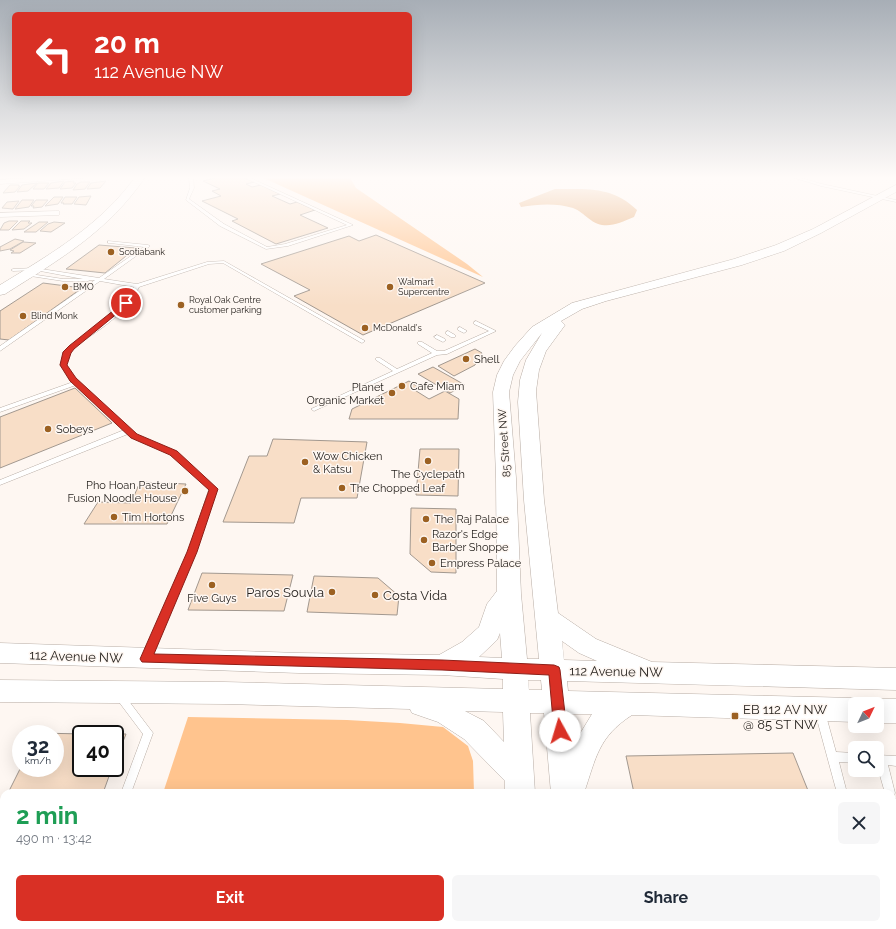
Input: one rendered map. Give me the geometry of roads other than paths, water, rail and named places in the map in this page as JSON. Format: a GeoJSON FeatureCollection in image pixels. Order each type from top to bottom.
{"type":"FeatureCollection","features":[{"type":"Feature","properties":{"kind":"street"},"geometry":{"type":"LineString","coordinates":[[0,278],[67,235],[86,219]]}},
{"type":"Feature","properties":{"kind":"street"},"geometry":{"type":"LineString","coordinates":[[0,291],[73,243],[103,219]]}},
{"type":"Feature","properties":{"kind":"street","name":"85 Street NW"},"geometry":{"type":"LineString","coordinates":[[520,784],[517,702],[509,594],[506,478],[501,392],[505,375],[520,348],[537,330],[548,322],[591,300],[724,266],[780,248],[839,219]]}},
{"type":"Feature","properties":{"kind":"street","name":"85 Street NW"},"geometry":{"type":"LineString","coordinates":[[568,789],[547,617],[528,432],[527,383],[531,366],[546,337],[563,321],[590,306],[631,290]]}},
{"type":"Feature","properties":{"kind":"street"},"geometry":{"type":"LineString","coordinates":[[442,665],[471,649],[488,633],[499,604],[509,594]]}},
{"type":"Feature","properties":{"kind":"street"},"geometry":{"type":"LineString","coordinates":[[547,617],[580,641],[594,649],[629,660],[647,671]]}},
{"type":"Feature","properties":{"kind":"street","name":"112 Avenue NW"},"geometry":{"type":"LineString","coordinates":[[0,653],[146,659],[442,665],[515,669],[647,671],[896,679]]}},
{"type":"Feature","properties":{"kind":"street"},"geometry":{"type":"LineString","coordinates":[[0,691],[224,693],[848,710]]}},
{"type":"Feature","properties":{"kind":"street"},"geometry":{"type":"LineString","coordinates":[[405,699],[447,714],[464,723],[490,744],[520,784]]}},
{"type":"Feature","properties":{"kind":"street"},"geometry":{"type":"LineString","coordinates":[[570,789],[584,752],[596,728],[628,704]]}},
{"type":"Feature","properties":{"kind":"street"},"geometry":{"type":"LineString","coordinates":[[884,711],[896,711]]}},
{"type":"Feature","properties":{"kind":"lane"},"geometry":{"type":"LineString","coordinates":[[214,219],[222,225],[266,248],[286,245],[351,225],[339,219]]}},
{"type":"Feature","properties":{"kind":"lane"},"geometry":{"type":"LineString","coordinates":[[0,349],[148,246],[110,242]]}},
{"type":"Feature","properties":{"kind":"lane"},"geometry":{"type":"LineString","coordinates":[[13,270],[74,274],[137,286],[208,264],[224,262],[362,341]]}},
{"type":"Feature","properties":{"kind":"lane"},"geometry":{"type":"LineString","coordinates":[[13,270],[30,272],[63,280],[100,280]]}},
{"type":"Feature","properties":{"kind":"lane"},"geometry":{"type":"LineString","coordinates":[[137,286],[134,296],[67,352],[63,365],[77,383],[134,436],[174,453],[214,489],[192,552],[146,659]]}},
{"type":"Feature","properties":{"kind":"lane"},"geometry":{"type":"LineString","coordinates":[[314,409],[436,353],[445,353],[466,342],[493,331],[476,323]]}},
{"type":"Feature","properties":{"kind":"lane"},"geometry":{"type":"LineString","coordinates":[[437,337],[443,340]]}},
{"type":"Feature","properties":{"kind":"lane"},"geometry":{"type":"LineString","coordinates":[[420,343],[436,353]]}},
{"type":"Feature","properties":{"kind":"lane"},"geometry":{"type":"LineString","coordinates":[[378,360],[397,371]]}},
{"type":"Feature","properties":{"kind":"lane"},"geometry":{"type":"LineString","coordinates":[[0,410],[77,383]]}},
{"type":"Feature","properties":{"kind":"lane"},"geometry":{"type":"LineString","coordinates":[[0,483],[128,431]]}},
{"type":"Feature","properties":{"kind":"lane"},"geometry":{"type":"LineString","coordinates":[[116,692],[148,733],[127,789]]}},
{"type":"Feature","properties":{"kind":"lane"},"geometry":{"type":"LineString","coordinates":[[819,709],[841,789]]}},
{"type":"Feature","properties":{"kind":"lane"},"geometry":{"type":"LineString","coordinates":[[833,757],[848,758]]}},
{"type":"Feature","properties":{"kind":"lane"},"geometry":{"type":"LineString","coordinates":[[884,760],[896,761]]}},
{"type":"Feature","properties":{"kind":"lane"},"geometry":{"type":"LineString","coordinates":[[884,773],[889,789]]}},
{"type":"Feature","properties":{"kind":"place","name":"Scotiabank"},"geometry":{"type":"Point","coordinates":[111,252]}},
{"type":"Feature","properties":{"kind":"place","name":"BMO"},"geometry":{"type":"Point","coordinates":[65,287]}},
{"type":"Feature","properties":{"kind":"place","name":"Walmart Supercentre"},"geometry":{"type":"Point","coordinates":[390,287]}},
{"type":"Feature","properties":{"kind":"place","name":"Royal Oak Centre customer parking"},"geometry":{"type":"Point","coordinates":[181,305]}},
{"type":"Feature","properties":{"kind":"place","name":"Blind Monk"},"geometry":{"type":"Point","coordinates":[23,316]}},
{"type":"Feature","properties":{"kind":"place","name":"McDonald's"},"geometry":{"type":"Point","coordinates":[365,328]}},
{"type":"Feature","properties":{"kind":"place","name":"Shell"},"geometry":{"type":"Point","coordinates":[466,359]}},
{"type":"Feature","properties":{"kind":"place","name":"Cafe Miam"},"geometry":{"type":"Point","coordinates":[402,386]}},
{"type":"Feature","properties":{"kind":"place","name":"Planet Organic Market"},"geometry":{"type":"Point","coordinates":[392,393]}},
{"type":"Feature","properties":{"kind":"place","name":"Sobeys"},"geometry":{"type":"Point","coordinates":[48,429]}},
{"type":"Feature","properties":{"kind":"place","name":"The Cyclepath"},"geometry":{"type":"Point","coordinates":[428,461]}},
{"type":"Feature","properties":{"kind":"place","name":"Wow Chicken & Katsu"},"geometry":{"type":"Point","coordinates":[305,462]}},
{"type":"Feature","properties":{"kind":"place","name":"The Chopped Leaf"},"geometry":{"type":"Point","coordinates":[342,488]}},
{"type":"Feature","properties":{"kind":"place","name":"Pho Hoan Pasteur Fusion Noodle House"},"geometry":{"type":"Point","coordinates":[185,491]}},
{"type":"Feature","properties":{"kind":"place","name":"Tim Hortons"},"geometry":{"type":"Point","coordinates":[114,517]}},
{"type":"Feature","properties":{"kind":"place","name":"The Raj Palace"},"geometry":{"type":"Point","coordinates":[426,519]}},
{"type":"Feature","properties":{"kind":"place","name":"Razor's Edge Barber Shoppe"},"geometry":{"type":"Point","coordinates":[424,540]}},
{"type":"Feature","properties":{"kind":"place","name":"Empress Palace"},"geometry":{"type":"Point","coordinates":[432,563]}},
{"type":"Feature","properties":{"kind":"place","name":"Five Guys"},"geometry":{"type":"Point","coordinates":[212,585]}},
{"type":"Feature","properties":{"kind":"place","name":"Paros Souvla"},"geometry":{"type":"Point","coordinates":[332,592]}},
{"type":"Feature","properties":{"kind":"place","name":"Costa Vida"},"geometry":{"type":"Point","coordinates":[375,595]}},
{"type":"Feature","properties":{"kind":"place","name":"EB 112 AV NW @ 85 ST NW"},"geometry":{"type":"Point","coordinates":[735,716]}}]}
